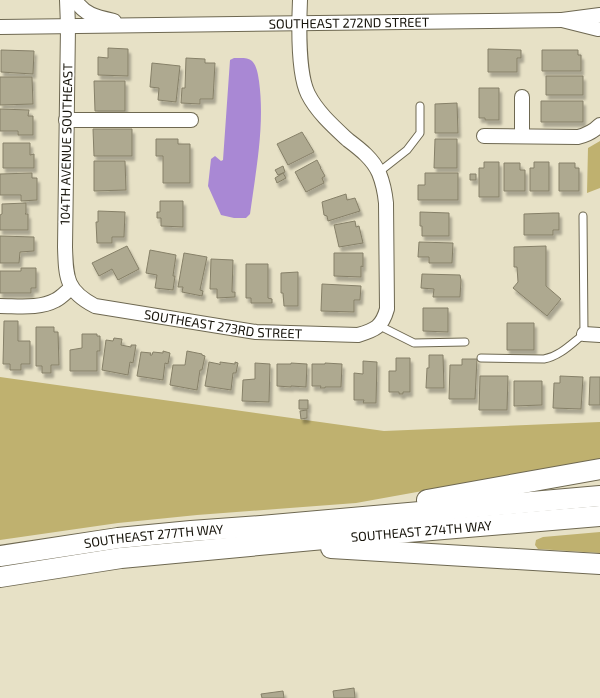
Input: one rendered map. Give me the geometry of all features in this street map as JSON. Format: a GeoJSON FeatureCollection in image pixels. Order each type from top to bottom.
{"type":"FeatureCollection","features":[{"type":"Feature","properties":{"kind":"main road"},"geometry":{"type":"LineString","coordinates":[[309,522],[600,468]]}},
{"type":"Feature","properties":{"kind":"main road","name":"SOUTHEAST 274TH WAY"},"geometry":{"type":"LineString","coordinates":[[309,522],[600,496]]}},
{"type":"Feature","properties":{"kind":"main road","name":"SOUTHEAST 274TH WAY"},"geometry":{"type":"LineString","coordinates":[[243,547],[600,516]]}},
{"type":"Feature","properties":{"kind":"main road","name":"SOUTHEAST 277TH WAY"},"geometry":{"type":"LineString","coordinates":[[0,556],[38,549],[140,536],[309,522]]}},
{"type":"Feature","properties":{"kind":"main road"},"geometry":{"type":"LineString","coordinates":[[243,547],[324,548],[600,564]]}},
{"type":"Feature","properties":{"kind":"main road","name":"SOUTHEAST 277TH WAY"},"geometry":{"type":"LineString","coordinates":[[0,577],[121,558],[243,547]]}},
{"type":"Feature","properties":{"kind":"street","name":"104TH AVENUE SOUTHEAST"},"geometry":{"type":"LineString","coordinates":[[67,0],[65,268],[71,288]]}},
{"type":"Feature","properties":{"kind":"street","name":"SOUTHEAST 272ND STREET"},"geometry":{"type":"LineString","coordinates":[[75,0],[86,13],[99,18],[136,26]]}},
{"type":"Feature","properties":{"kind":"street"},"geometry":{"type":"LineString","coordinates":[[300,0],[302,72],[307,92],[314,105],[340,132],[368,157],[379,172],[384,187],[386,203],[387,309],[385,318],[380,326]]}},
{"type":"Feature","properties":{"kind":"street","name":"SOUTHEAST 272ND STREET"},"geometry":{"type":"LineString","coordinates":[[0,27],[562,20],[600,23]]}},
{"type":"Feature","properties":{"kind":"street"},"geometry":{"type":"LineString","coordinates":[[522,97],[522,136]]}},
{"type":"Feature","properties":{"kind":"street"},"geometry":{"type":"LineString","coordinates":[[66,120],[191,120]]}},
{"type":"Feature","properties":{"kind":"street"},"geometry":{"type":"LineString","coordinates":[[484,136],[578,137],[587,135],[600,125]]}},
{"type":"Feature","properties":{"kind":"street"},"geometry":{"type":"LineString","coordinates":[[0,306],[32,306],[46,304],[57,299],[71,288]]}},
{"type":"Feature","properties":{"kind":"street","name":"SOUTHEAST 273RD STREET"},"geometry":{"type":"LineString","coordinates":[[71,288],[84,300],[95,306],[256,332],[358,335],[380,326]]}},
{"type":"Feature","properties":{"kind":"street"},"geometry":{"type":"LineString","coordinates":[[584,334],[600,335]]}},
{"type":"Feature","properties":{"kind":"lane"},"geometry":{"type":"LineString","coordinates":[[379,172],[406,150],[420,133],[420,106]]}},
{"type":"Feature","properties":{"kind":"lane"},"geometry":{"type":"LineString","coordinates":[[481,358],[551,358],[558,355],[584,334],[583,216]]}},
{"type":"Feature","properties":{"kind":"lane"},"geometry":{"type":"LineString","coordinates":[[380,326],[414,343],[465,342]]}},
{"type":"Feature","properties":{"kind":"shaded area"},"geometry":{"type":"Polygon","coordinates":[[[234,58],[248,59],[254,63],[258,73],[261,98],[257,164],[250,214],[246,218],[234,218],[221,215],[208,186],[211,159],[215,156],[221,161],[223,160],[230,60],[234,58]]]}},
{"type":"Feature","properties":{"kind":"shaded area"},"geometry":{"type":"Polygon","coordinates":[[[600,141],[600,188],[587,193],[588,148],[600,141]]]}},
{"type":"Feature","properties":{"kind":"shaded area"},"geometry":{"type":"Polygon","coordinates":[[[0,377],[384,431],[600,422],[600,459],[356,503],[197,515],[118,523],[0,540],[0,377]]]}},
{"type":"Feature","properties":{"kind":"shaded area"},"geometry":{"type":"Polygon","coordinates":[[[600,532],[600,553],[538,549],[535,545],[536,540],[543,537],[600,532]]]}},
{"type":"Feature","properties":{"kind":"building"},"geometry":{"type":"Polygon","coordinates":[[[108,48],[128,49],[128,76],[98,75],[98,57],[108,58],[108,48]]]}},
{"type":"Feature","properties":{"kind":"building"},"geometry":{"type":"Polygon","coordinates":[[[488,49],[521,50],[521,58],[517,58],[517,72],[488,72],[488,49]]]}},
{"type":"Feature","properties":{"kind":"building"},"geometry":{"type":"Polygon","coordinates":[[[1,50],[34,51],[33,74],[1,72],[1,50]]]}},
{"type":"Feature","properties":{"kind":"building"},"geometry":{"type":"Polygon","coordinates":[[[542,50],[578,50],[578,55],[581,55],[581,71],[542,71],[542,50]]]}},
{"type":"Feature","properties":{"kind":"building"},"geometry":{"type":"Polygon","coordinates":[[[186,58],[205,59],[205,63],[215,63],[213,99],[200,99],[200,104],[181,103],[182,88],[185,88],[186,58]]]}},
{"type":"Feature","properties":{"kind":"building"},"geometry":{"type":"Polygon","coordinates":[[[152,63],[180,66],[176,102],[158,100],[159,88],[150,87],[152,63]]]}},
{"type":"Feature","properties":{"kind":"building"},"geometry":{"type":"Polygon","coordinates":[[[546,76],[583,76],[583,95],[546,95],[546,76]]]}},
{"type":"Feature","properties":{"kind":"building"},"geometry":{"type":"Polygon","coordinates":[[[0,77],[32,77],[33,104],[0,105],[0,77]]]}},
{"type":"Feature","properties":{"kind":"building"},"geometry":{"type":"Polygon","coordinates":[[[94,81],[125,81],[125,111],[95,111],[94,81]]]}},
{"type":"Feature","properties":{"kind":"building"},"geometry":{"type":"Polygon","coordinates":[[[479,88],[499,88],[499,120],[485,120],[485,118],[479,118],[479,88]]]}},
{"type":"Feature","properties":{"kind":"building"},"geometry":{"type":"Polygon","coordinates":[[[541,101],[583,101],[583,122],[541,122],[541,101]]]}},
{"type":"Feature","properties":{"kind":"building"},"geometry":{"type":"Polygon","coordinates":[[[457,103],[458,133],[435,133],[435,104],[457,103]]]}},
{"type":"Feature","properties":{"kind":"building"},"geometry":{"type":"Polygon","coordinates":[[[0,109],[29,110],[28,116],[33,116],[33,135],[18,135],[18,131],[0,131],[0,109]]]}},
{"type":"Feature","properties":{"kind":"building"},"geometry":{"type":"Polygon","coordinates":[[[93,129],[132,129],[132,156],[94,156],[93,129]]]}},
{"type":"Feature","properties":{"kind":"building"},"geometry":{"type":"Polygon","coordinates":[[[302,132],[314,152],[288,165],[277,144],[302,132]]]}},
{"type":"Feature","properties":{"kind":"building"},"geometry":{"type":"Polygon","coordinates":[[[156,139],[178,139],[178,144],[190,144],[190,183],[163,183],[163,156],[156,156],[156,139]]]}},
{"type":"Feature","properties":{"kind":"building"},"geometry":{"type":"Polygon","coordinates":[[[435,139],[457,139],[457,168],[434,168],[435,139]]]}},
{"type":"Feature","properties":{"kind":"building"},"geometry":{"type":"Polygon","coordinates":[[[3,143],[30,143],[30,155],[34,154],[34,168],[3,168],[3,143]]]}},
{"type":"Feature","properties":{"kind":"building"},"geometry":{"type":"Polygon","coordinates":[[[317,160],[325,176],[322,178],[324,183],[306,192],[295,172],[317,160]]]}},
{"type":"Feature","properties":{"kind":"building"},"geometry":{"type":"Polygon","coordinates":[[[94,161],[125,161],[126,190],[94,191],[94,161]]]}},
{"type":"Feature","properties":{"kind":"building"},"geometry":{"type":"Polygon","coordinates":[[[484,162],[499,162],[499,197],[479,197],[479,168],[484,168],[484,162]]]}},
{"type":"Feature","properties":{"kind":"building"},"geometry":{"type":"Polygon","coordinates":[[[534,162],[549,162],[549,191],[530,191],[530,168],[534,168],[534,162]]]}},
{"type":"Feature","properties":{"kind":"building"},"geometry":{"type":"Polygon","coordinates":[[[504,163],[520,163],[520,170],[525,170],[525,191],[504,191],[504,163]]]}},
{"type":"Feature","properties":{"kind":"building"},"geometry":{"type":"Polygon","coordinates":[[[559,163],[575,163],[575,168],[579,168],[579,191],[559,191],[559,163]]]}},
{"type":"Feature","properties":{"kind":"building"},"geometry":{"type":"Polygon","coordinates":[[[283,166],[285,172],[278,175],[275,170],[283,166]]]}},
{"type":"Feature","properties":{"kind":"building"},"geometry":{"type":"Polygon","coordinates":[[[32,173],[32,178],[37,178],[37,200],[21,201],[21,195],[0,195],[0,174],[32,173]]]}},
{"type":"Feature","properties":{"kind":"building"},"geometry":{"type":"Polygon","coordinates":[[[283,173],[286,178],[277,183],[275,178],[283,173]]]}},
{"type":"Feature","properties":{"kind":"building"},"geometry":{"type":"Polygon","coordinates":[[[425,173],[458,173],[458,200],[418,200],[418,185],[425,185],[425,173]]]}},
{"type":"Feature","properties":{"kind":"building"},"geometry":{"type":"Polygon","coordinates":[[[470,174],[476,174],[476,180],[470,180],[470,174]]]}},
{"type":"Feature","properties":{"kind":"building"},"geometry":{"type":"Polygon","coordinates":[[[346,194],[347,200],[355,198],[360,211],[328,221],[327,216],[324,215],[322,202],[346,194]]]}},
{"type":"Feature","properties":{"kind":"building"},"geometry":{"type":"Polygon","coordinates":[[[160,201],[183,201],[183,227],[161,226],[161,218],[157,218],[157,212],[160,212],[160,201]]]}},
{"type":"Feature","properties":{"kind":"building"},"geometry":{"type":"Polygon","coordinates":[[[26,203],[25,214],[28,214],[28,230],[0,230],[2,204],[26,203]]]}},
{"type":"Feature","properties":{"kind":"building"},"geometry":{"type":"Polygon","coordinates":[[[98,211],[125,212],[124,237],[112,237],[112,243],[97,243],[96,222],[98,222],[98,211]]]}},
{"type":"Feature","properties":{"kind":"building"},"geometry":{"type":"Polygon","coordinates":[[[420,212],[449,213],[449,236],[422,236],[420,212]]]}},
{"type":"Feature","properties":{"kind":"building"},"geometry":{"type":"Polygon","coordinates":[[[559,213],[559,230],[553,230],[553,235],[524,235],[524,214],[559,213]]]}},
{"type":"Feature","properties":{"kind":"building"},"geometry":{"type":"Polygon","coordinates":[[[355,221],[356,227],[359,226],[363,243],[339,247],[334,225],[355,221]]]}},
{"type":"Feature","properties":{"kind":"building"},"geometry":{"type":"Polygon","coordinates":[[[0,236],[34,237],[34,251],[20,252],[19,263],[0,263],[0,236]]]}},
{"type":"Feature","properties":{"kind":"building"},"geometry":{"type":"Polygon","coordinates":[[[419,242],[453,243],[452,263],[429,263],[429,257],[418,257],[419,242]]]}},
{"type":"Feature","properties":{"kind":"building"},"geometry":{"type":"Polygon","coordinates":[[[127,246],[139,269],[118,280],[112,269],[99,276],[92,263],[127,246]]]}},
{"type":"Feature","properties":{"kind":"building"},"geometry":{"type":"Polygon","coordinates":[[[546,246],[546,286],[561,299],[547,316],[513,288],[518,282],[517,267],[514,267],[514,247],[546,246]]]}},
{"type":"Feature","properties":{"kind":"building"},"geometry":{"type":"Polygon","coordinates":[[[150,250],[176,255],[173,290],[155,288],[157,275],[146,273],[150,250]]]}},
{"type":"Feature","properties":{"kind":"building"},"geometry":{"type":"Polygon","coordinates":[[[184,253],[207,257],[200,290],[203,291],[202,296],[182,292],[183,287],[178,287],[184,253]]]}},
{"type":"Feature","properties":{"kind":"building"},"geometry":{"type":"Polygon","coordinates":[[[334,253],[363,253],[361,277],[334,276],[334,253]]]}},
{"type":"Feature","properties":{"kind":"building"},"geometry":{"type":"Polygon","coordinates":[[[211,259],[233,260],[232,292],[235,292],[235,297],[217,298],[217,289],[210,289],[211,259]]]}},
{"type":"Feature","properties":{"kind":"building"},"geometry":{"type":"Polygon","coordinates":[[[246,264],[268,264],[268,298],[272,299],[272,303],[251,303],[251,298],[246,298],[246,264]]]}},
{"type":"Feature","properties":{"kind":"building"},"geometry":{"type":"Polygon","coordinates":[[[21,268],[36,268],[36,288],[31,288],[31,293],[0,293],[0,271],[21,271],[21,268]]]}},
{"type":"Feature","properties":{"kind":"building"},"geometry":{"type":"Polygon","coordinates":[[[298,272],[298,306],[284,306],[283,293],[281,293],[281,273],[298,272]]]}},
{"type":"Feature","properties":{"kind":"building"},"geometry":{"type":"Polygon","coordinates":[[[422,274],[460,275],[460,297],[433,297],[434,289],[421,288],[422,274]]]}},
{"type":"Feature","properties":{"kind":"building"},"geometry":{"type":"Polygon","coordinates":[[[322,284],[361,286],[360,300],[354,300],[354,312],[321,311],[322,284]]]}},
{"type":"Feature","properties":{"kind":"building"},"geometry":{"type":"Polygon","coordinates":[[[423,308],[448,308],[448,332],[423,331],[423,308]]]}},
{"type":"Feature","properties":{"kind":"building"},"geometry":{"type":"Polygon","coordinates":[[[4,321],[18,321],[18,341],[30,341],[30,364],[21,364],[21,370],[10,370],[10,364],[3,364],[4,321]]]}},
{"type":"Feature","properties":{"kind":"building"},"geometry":{"type":"Polygon","coordinates":[[[507,323],[534,323],[534,350],[507,350],[507,323]]]}},
{"type":"Feature","properties":{"kind":"building"},"geometry":{"type":"Polygon","coordinates":[[[36,327],[54,327],[54,332],[58,332],[59,365],[51,365],[51,373],[42,373],[42,366],[36,366],[36,327]]]}},
{"type":"Feature","properties":{"kind":"building"},"geometry":{"type":"Polygon","coordinates":[[[82,334],[97,334],[97,336],[100,336],[100,351],[97,351],[97,371],[70,371],[70,350],[82,348],[82,334]]]}},
{"type":"Feature","properties":{"kind":"building"},"geometry":{"type":"Polygon","coordinates":[[[114,338],[122,339],[121,345],[131,347],[131,345],[136,345],[133,363],[130,362],[128,375],[102,370],[106,340],[113,341],[114,338]]]}},
{"type":"Feature","properties":{"kind":"building"},"geometry":{"type":"Polygon","coordinates":[[[163,351],[170,353],[168,364],[165,363],[163,380],[137,376],[141,352],[151,353],[150,355],[152,355],[153,352],[163,353],[163,351]]]}},
{"type":"Feature","properties":{"kind":"building"},"geometry":{"type":"Polygon","coordinates":[[[187,351],[205,356],[202,370],[200,370],[197,390],[170,385],[173,365],[185,365],[187,351]]]}},
{"type":"Feature","properties":{"kind":"building"},"geometry":{"type":"Polygon","coordinates":[[[429,355],[443,355],[444,388],[426,388],[429,355]]]}},
{"type":"Feature","properties":{"kind":"building"},"geometry":{"type":"Polygon","coordinates":[[[396,358],[410,358],[410,392],[403,392],[403,394],[399,394],[399,392],[389,392],[389,371],[396,371],[396,358]]]}},
{"type":"Feature","properties":{"kind":"building"},"geometry":{"type":"Polygon","coordinates":[[[462,359],[477,359],[475,399],[449,399],[450,365],[462,365],[462,359]]]}},
{"type":"Feature","properties":{"kind":"building"},"geometry":{"type":"Polygon","coordinates":[[[363,361],[377,362],[376,403],[363,403],[364,400],[354,400],[354,373],[363,374],[363,361]]]}},
{"type":"Feature","properties":{"kind":"building"},"geometry":{"type":"Polygon","coordinates":[[[209,362],[220,365],[220,362],[238,363],[236,373],[233,373],[231,390],[205,386],[209,362]]]}},
{"type":"Feature","properties":{"kind":"building"},"geometry":{"type":"Polygon","coordinates":[[[255,363],[270,364],[269,402],[242,401],[243,380],[255,379],[255,363]]]}},
{"type":"Feature","properties":{"kind":"building"},"geometry":{"type":"Polygon","coordinates":[[[277,364],[307,364],[306,387],[277,386],[277,364]]]}},
{"type":"Feature","properties":{"kind":"building"},"geometry":{"type":"Polygon","coordinates":[[[312,364],[342,364],[341,387],[320,388],[321,386],[312,386],[312,364]]]}},
{"type":"Feature","properties":{"kind":"building"},"geometry":{"type":"Polygon","coordinates":[[[480,376],[508,376],[507,410],[479,410],[480,376]]]}},
{"type":"Feature","properties":{"kind":"building"},"geometry":{"type":"Polygon","coordinates":[[[560,376],[583,377],[581,409],[553,408],[554,383],[560,383],[560,376]]]}},
{"type":"Feature","properties":{"kind":"building"},"geometry":{"type":"Polygon","coordinates":[[[590,377],[600,377],[600,405],[589,405],[590,377]]]}},
{"type":"Feature","properties":{"kind":"building"},"geometry":{"type":"Polygon","coordinates":[[[514,381],[542,381],[542,405],[514,406],[514,381]]]}},
{"type":"Feature","properties":{"kind":"building"},"geometry":{"type":"Polygon","coordinates":[[[299,400],[308,400],[308,409],[299,409],[299,400]]]}},
{"type":"Feature","properties":{"kind":"building"},"geometry":{"type":"Polygon","coordinates":[[[307,410],[307,418],[301,419],[300,411],[307,410]]]}},
{"type":"Feature","properties":{"kind":"building"},"geometry":{"type":"Polygon","coordinates":[[[354,688],[355,698],[334,698],[333,691],[354,688]]]}},
{"type":"Feature","properties":{"kind":"building"},"geometry":{"type":"Polygon","coordinates":[[[283,691],[284,698],[262,698],[261,694],[283,691]]]}}]}
